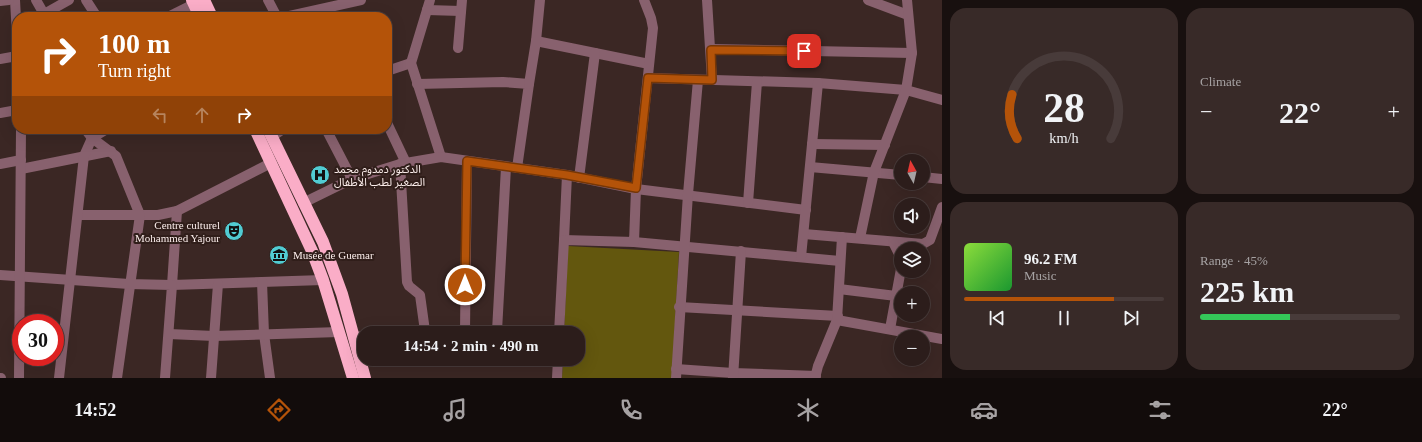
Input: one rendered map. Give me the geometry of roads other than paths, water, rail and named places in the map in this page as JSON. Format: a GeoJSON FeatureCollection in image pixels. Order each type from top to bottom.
{"type":"FeatureCollection","features":[{"type":"Feature","properties":{"kind":"highway"},"geometry":{"type":"LineString","coordinates":[[196,1],[199,12]]}},
{"type":"Feature","properties":{"kind":"highway"},"geometry":{"type":"LineString","coordinates":[[196,1],[207,12]]}},
{"type":"Feature","properties":{"kind":"highway"},"geometry":{"type":"LineString","coordinates":[[258,134],[312,252],[323,280],[353,378]]}},
{"type":"Feature","properties":{"kind":"highway"},"geometry":{"type":"LineString","coordinates":[[270,134],[323,242],[357,331]]}},
{"type":"Feature","properties":{"kind":"highway"},"geometry":{"type":"LineString","coordinates":[[364,366],[366,378]]}},
{"type":"Feature","properties":{"kind":"street"},"geometry":{"type":"LineString","coordinates":[[0,1],[10,0]]}},
{"type":"Feature","properties":{"kind":"street"},"geometry":{"type":"LineString","coordinates":[[15,0],[16,12]]}},
{"type":"Feature","properties":{"kind":"street"},"geometry":{"type":"LineString","coordinates":[[36,0],[46,12]]}},
{"type":"Feature","properties":{"kind":"street"},"geometry":{"type":"LineString","coordinates":[[52,12],[69,0]]}},
{"type":"Feature","properties":{"kind":"street"},"geometry":{"type":"LineString","coordinates":[[86,0],[94,12]]}},
{"type":"Feature","properties":{"kind":"street"},"geometry":{"type":"LineString","coordinates":[[268,0],[274,12]]}},
{"type":"Feature","properties":{"kind":"street"},"geometry":{"type":"LineString","coordinates":[[307,12],[361,0]]}},
{"type":"Feature","properties":{"kind":"street"},"geometry":{"type":"LineString","coordinates":[[458,48],[462,0]]}},
{"type":"Feature","properties":{"kind":"street"},"geometry":{"type":"LineString","coordinates":[[517,168],[536,41],[540,0]]}},
{"type":"Feature","properties":{"kind":"street"},"geometry":{"type":"LineString","coordinates":[[634,242],[636,188],[653,28],[644,0]]}},
{"type":"Feature","properties":{"kind":"street"},"geometry":{"type":"LineString","coordinates":[[707,0],[712,80]]}},
{"type":"Feature","properties":{"kind":"street"},"geometry":{"type":"LineString","coordinates":[[868,0],[908,15]]}},
{"type":"Feature","properties":{"kind":"street"},"geometry":{"type":"LineString","coordinates":[[860,238],[874,172],[906,90],[912,53],[907,0]]}},
{"type":"Feature","properties":{"kind":"street"},"geometry":{"type":"LineString","coordinates":[[177,12],[196,1]]}},
{"type":"Feature","properties":{"kind":"street"},"geometry":{"type":"LineString","coordinates":[[441,157],[411,62],[429,5],[461,11]]}},
{"type":"Feature","properties":{"kind":"street"},"geometry":{"type":"LineString","coordinates":[[536,41],[649,64]]}},
{"type":"Feature","properties":{"kind":"street"},"geometry":{"type":"LineString","coordinates":[[711,50],[912,53]]}},
{"type":"Feature","properties":{"kind":"street"},"geometry":{"type":"LineString","coordinates":[[579,178],[587,131],[595,53]]}},
{"type":"Feature","properties":{"kind":"street"},"geometry":{"type":"LineString","coordinates":[[0,59],[12,57]]}},
{"type":"Feature","properties":{"kind":"street"},"geometry":{"type":"LineString","coordinates":[[392,69],[411,62]]}},
{"type":"Feature","properties":{"kind":"street"},"geometry":{"type":"LineString","coordinates":[[648,78],[818,83],[906,90],[942,100]]}},
{"type":"Feature","properties":{"kind":"street"},"geometry":{"type":"LineString","coordinates":[[698,80],[679,307],[676,373],[733,376],[816,377],[838,318],[842,237]]}},
{"type":"Feature","properties":{"kind":"street"},"geometry":{"type":"LineString","coordinates":[[417,84],[503,82],[529,84]]}},
{"type":"Feature","properties":{"kind":"street"},"geometry":{"type":"LineString","coordinates":[[748,203],[757,82]]}},
{"type":"Feature","properties":{"kind":"street"},"geometry":{"type":"LineString","coordinates":[[801,257],[818,83]]}},
{"type":"Feature","properties":{"kind":"street"},"geometry":{"type":"LineString","coordinates":[[0,113],[12,111]]}},
{"type":"Feature","properties":{"kind":"street"},"geometry":{"type":"LineString","coordinates":[[19,378],[21,134]]}},
{"type":"Feature","properties":{"kind":"street"},"geometry":{"type":"LineString","coordinates":[[89,134],[92,138],[112,151],[120,163],[140,215],[129,284],[117,378]]}},
{"type":"Feature","properties":{"kind":"street"},"geometry":{"type":"LineString","coordinates":[[59,378],[84,156],[92,138],[98,134]]}},
{"type":"Feature","properties":{"kind":"street"},"geometry":{"type":"LineString","coordinates":[[329,134],[352,179]]}},
{"type":"Feature","properties":{"kind":"street"},"geometry":{"type":"LineString","coordinates":[[392,134],[403,164],[408,282],[409,286],[420,295],[424,326]]}},
{"type":"Feature","properties":{"kind":"street"},"geometry":{"type":"LineString","coordinates":[[812,144],[885,145]]}},
{"type":"Feature","properties":{"kind":"street"},"geometry":{"type":"LineString","coordinates":[[0,164],[21,164],[112,151]]}},
{"type":"Feature","properties":{"kind":"street"},"geometry":{"type":"LineString","coordinates":[[303,203],[352,179],[403,164],[441,157],[567,175],[636,188],[806,210]]}},
{"type":"Feature","properties":{"kind":"street"},"geometry":{"type":"LineString","coordinates":[[465,326],[467,161]]}},
{"type":"Feature","properties":{"kind":"street"},"geometry":{"type":"LineString","coordinates":[[78,215],[158,215],[177,211],[272,163]]}},
{"type":"Feature","properties":{"kind":"street"},"geometry":{"type":"LineString","coordinates":[[497,326],[506,167]]}},
{"type":"Feature","properties":{"kind":"street"},"geometry":{"type":"LineString","coordinates":[[810,167],[894,174]]}},
{"type":"Feature","properties":{"kind":"street"},"geometry":{"type":"LineString","coordinates":[[559,326],[567,175]]}},
{"type":"Feature","properties":{"kind":"street"},"geometry":{"type":"LineString","coordinates":[[930,178],[942,179]]}},
{"type":"Feature","properties":{"kind":"street"},"geometry":{"type":"LineString","coordinates":[[804,234],[923,244],[929,242],[942,207]]}},
{"type":"Feature","properties":{"kind":"street"},"geometry":{"type":"LineString","coordinates":[[165,378],[177,211]]}},
{"type":"Feature","properties":{"kind":"street"},"geometry":{"type":"LineString","coordinates":[[564,240],[634,242],[840,261]]}},
{"type":"Feature","properties":{"kind":"street"},"geometry":{"type":"LineString","coordinates":[[733,376],[741,251]]}},
{"type":"Feature","properties":{"kind":"street"},"geometry":{"type":"LineString","coordinates":[[0,275],[172,286],[323,280]]}},
{"type":"Feature","properties":{"kind":"street"},"geometry":{"type":"LineString","coordinates":[[262,282],[264,334],[270,378]]}},
{"type":"Feature","properties":{"kind":"street"},"geometry":{"type":"LineString","coordinates":[[211,378],[218,284]]}},
{"type":"Feature","properties":{"kind":"street"},"geometry":{"type":"LineString","coordinates":[[839,289],[894,296]]}},
{"type":"Feature","properties":{"kind":"street"},"geometry":{"type":"LineString","coordinates":[[679,307],[838,318],[942,339]]}},
{"type":"Feature","properties":{"kind":"street"},"geometry":{"type":"LineString","coordinates":[[890,329],[894,307]]}},
{"type":"Feature","properties":{"kind":"street"},"geometry":{"type":"LineString","coordinates":[[169,334],[214,336],[339,332]]}},
{"type":"Feature","properties":{"kind":"street"},"geometry":{"type":"LineString","coordinates":[[557,378],[558,366]]}},
{"type":"Feature","properties":{"kind":"place","name":"الدكتور دمدوم محمد الصغير لطب الأطفال"},"geometry":{"type":"Point","coordinates":[320,175]}},
{"type":"Feature","properties":{"kind":"place","name":"Centre culturel Mohammed Yajour"},"geometry":{"type":"Point","coordinates":[234,231]}},
{"type":"Feature","properties":{"kind":"place","name":"Musée de Guemar"},"geometry":{"type":"Point","coordinates":[279,255]}}]}
